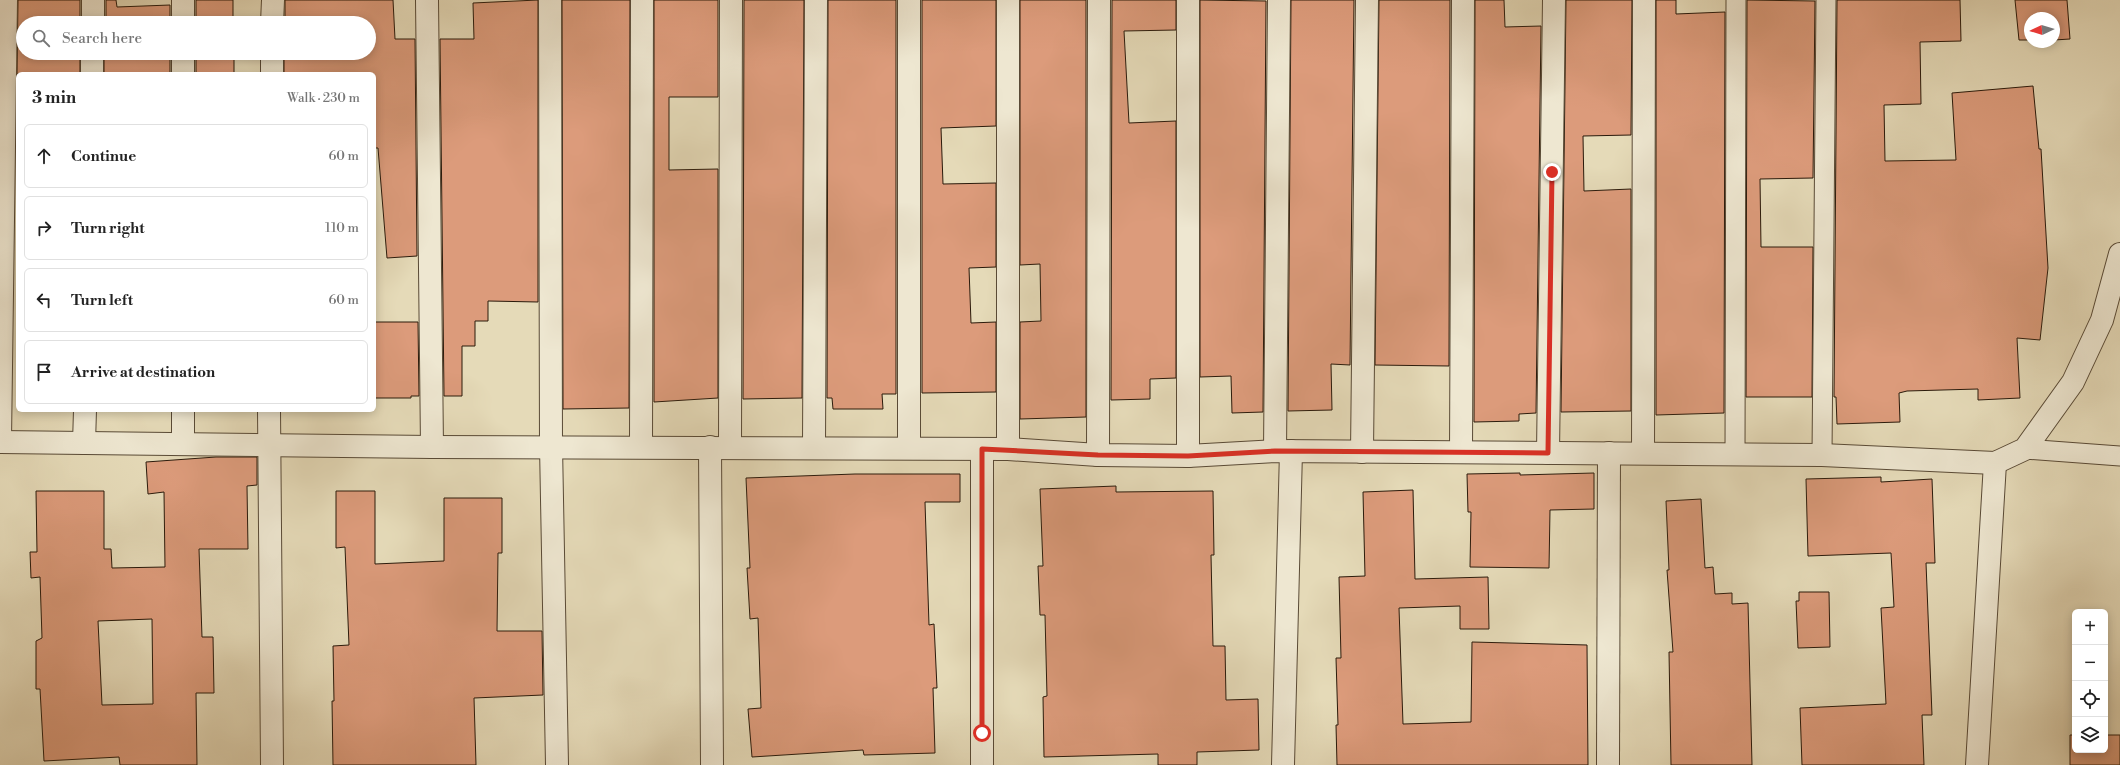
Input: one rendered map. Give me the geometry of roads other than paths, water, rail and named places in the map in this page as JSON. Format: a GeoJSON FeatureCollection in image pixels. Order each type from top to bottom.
{"type":"FeatureCollection","features":[{"type":"Feature","properties":{"kind":"street"},"geometry":{"type":"LineString","coordinates":[[6,0],[0,441],[432,447],[641,446],[1008,449],[1098,455],[1188,456],[1283,451],[1735,454],[1822,455],[1995,463],[2025,449],[2074,382],[2102,320],[2120,254]]}},
{"type":"Feature","properties":{"kind":"street"},"geometry":{"type":"LineString","coordinates":[[93,0],[93,16]]}},
{"type":"Feature","properties":{"kind":"street"},"geometry":{"type":"LineString","coordinates":[[183,0],[183,16]]}},
{"type":"Feature","properties":{"kind":"street"},"geometry":{"type":"LineString","coordinates":[[272,16],[273,0]]}},
{"type":"Feature","properties":{"kind":"street"},"geometry":{"type":"LineString","coordinates":[[426,0],[432,447]]}},
{"type":"Feature","properties":{"kind":"street"},"geometry":{"type":"LineString","coordinates":[[550,0],[551,446],[557,765]]}},
{"type":"Feature","properties":{"kind":"street"},"geometry":{"type":"LineString","coordinates":[[641,446],[642,0]]}},
{"type":"Feature","properties":{"kind":"street"},"geometry":{"type":"LineString","coordinates":[[712,765],[731,0]]}},
{"type":"Feature","properties":{"kind":"street"},"geometry":{"type":"LineString","coordinates":[[814,448],[816,0]]}},
{"type":"Feature","properties":{"kind":"street"},"geometry":{"type":"LineString","coordinates":[[909,0],[909,448]]}},
{"type":"Feature","properties":{"kind":"street"},"geometry":{"type":"LineString","coordinates":[[1008,0],[1008,449]]}},
{"type":"Feature","properties":{"kind":"street"},"geometry":{"type":"LineString","coordinates":[[1098,455],[1099,0]]}},
{"type":"Feature","properties":{"kind":"street"},"geometry":{"type":"LineString","coordinates":[[1188,0],[1188,456]]}},
{"type":"Feature","properties":{"kind":"street"},"geometry":{"type":"LineString","coordinates":[[1279,0],[1283,451],[1283,765]]}},
{"type":"Feature","properties":{"kind":"street"},"geometry":{"type":"LineString","coordinates":[[1362,452],[1367,0]]}},
{"type":"Feature","properties":{"kind":"street"},"geometry":{"type":"LineString","coordinates":[[1462,452],[1463,0]]}},
{"type":"Feature","properties":{"kind":"street"},"geometry":{"type":"LineString","coordinates":[[1548,453],[1554,0]]}},
{"type":"Feature","properties":{"kind":"street"},"geometry":{"type":"LineString","coordinates":[[1643,453],[1644,0]]}},
{"type":"Feature","properties":{"kind":"street"},"geometry":{"type":"LineString","coordinates":[[92,60],[92,72]]}},
{"type":"Feature","properties":{"kind":"street"},"geometry":{"type":"LineString","coordinates":[[183,60],[183,72]]}},
{"type":"Feature","properties":{"kind":"street"},"geometry":{"type":"LineString","coordinates":[[272,60],[272,72]]}},
{"type":"Feature","properties":{"kind":"street"},"geometry":{"type":"LineString","coordinates":[[84,443],[85,412]]}},
{"type":"Feature","properties":{"kind":"street"},"geometry":{"type":"LineString","coordinates":[[183,412],[183,443]]}},
{"type":"Feature","properties":{"kind":"street"},"geometry":{"type":"LineString","coordinates":[[269,412],[268,444],[272,765]]}},
{"type":"Feature","properties":{"kind":"street"},"geometry":{"type":"LineString","coordinates":[[982,449],[982,765]]}},
{"type":"Feature","properties":{"kind":"street"},"geometry":{"type":"LineString","coordinates":[[1608,765],[1609,453]]}},
{"type":"Feature","properties":{"kind":"street"},"geometry":{"type":"LineString","coordinates":[[1977,765],[1995,463]]}},
{"type":"Feature","properties":{"kind":"lane"},"geometry":{"type":"LineString","coordinates":[[1735,454],[1736,0]]}},
{"type":"Feature","properties":{"kind":"lane"},"geometry":{"type":"LineString","coordinates":[[1822,455],[1826,0]]}},
{"type":"Feature","properties":{"kind":"lane"},"geometry":{"type":"LineString","coordinates":[[2025,449],[2120,456]]}}]}
